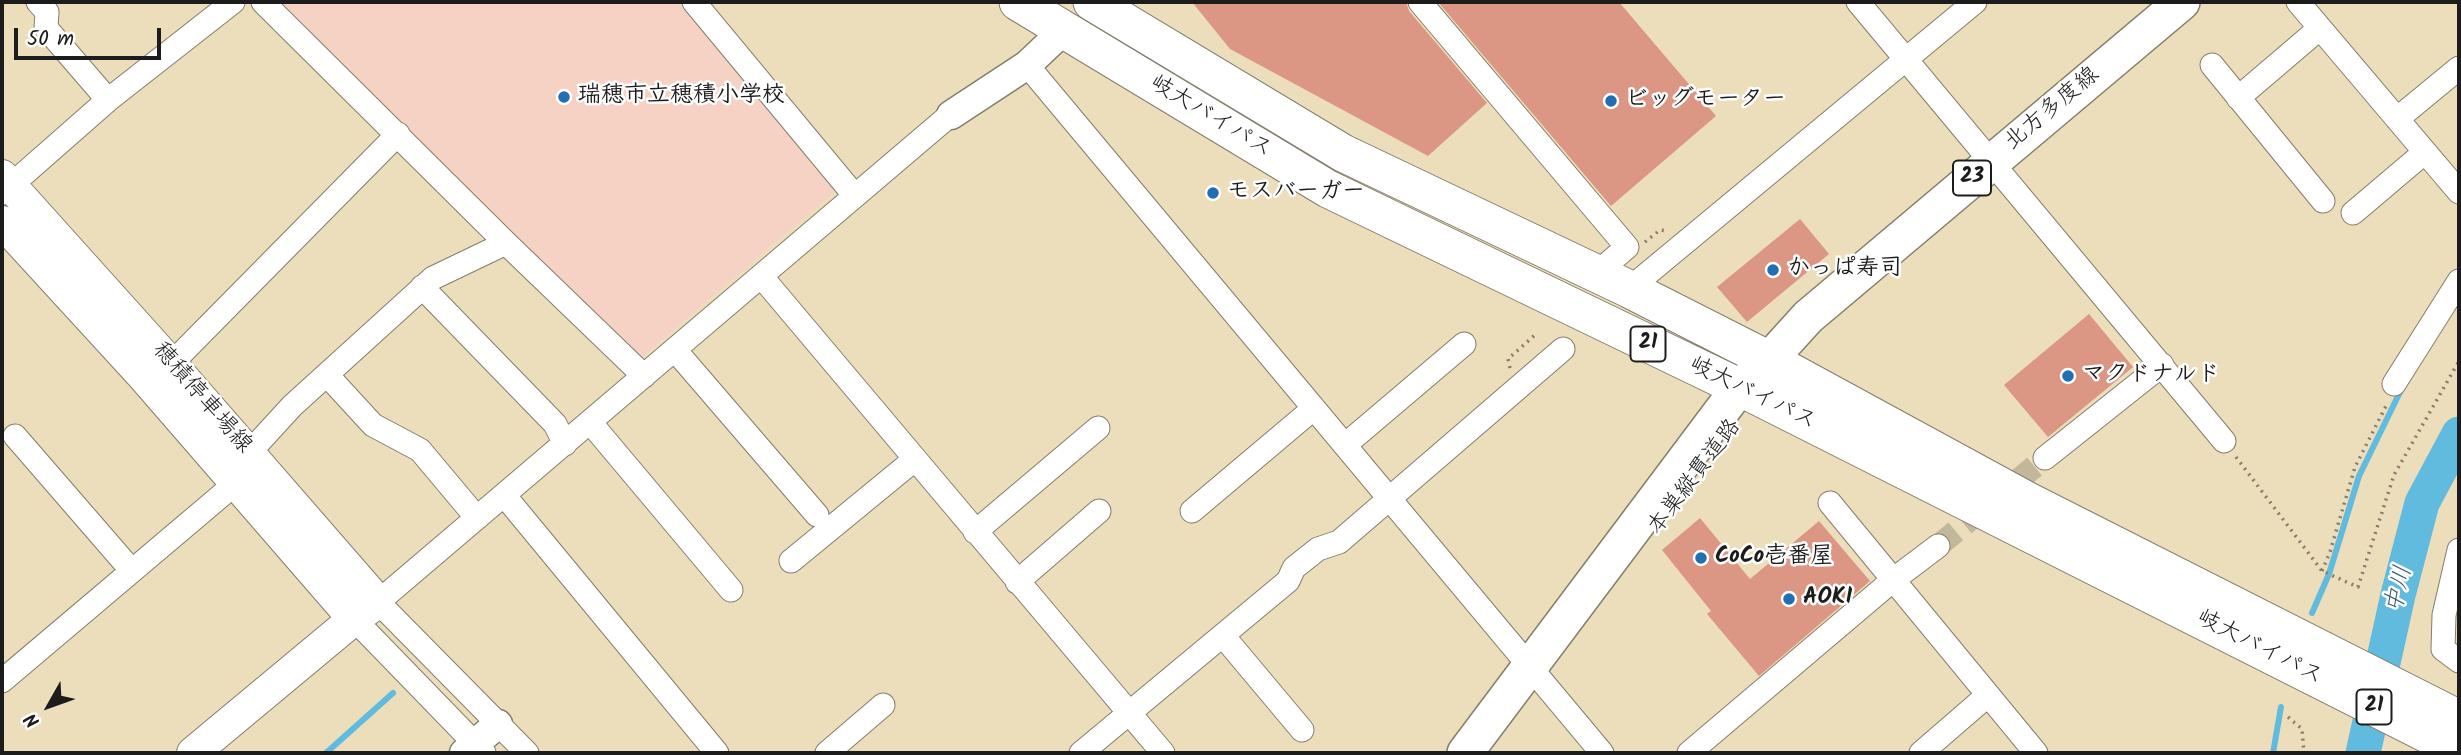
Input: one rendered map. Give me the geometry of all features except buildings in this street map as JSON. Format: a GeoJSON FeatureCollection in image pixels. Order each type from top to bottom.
{"type":"FeatureCollection","features":[{"type":"Feature","properties":{"kind":"highway","name":"岐大バイパス"},"geometry":{"type":"LineString","coordinates":[[1018,2],[1328,189],[1748,392],[2295,651],[2459,719]]}},
{"type":"Feature","properties":{"kind":"highway","name":"岐大バイパス"},"geometry":{"type":"LineString","coordinates":[[1104,5],[1343,153],[1597,272],[1769,360],[2295,651],[2459,750]]}},
{"type":"Feature","properties":{"kind":"main road","name":"北方多度線"},"geometry":{"type":"LineString","coordinates":[[1769,360],[1808,317],[2182,2]]}},
{"type":"Feature","properties":{"kind":"main road","name":"穂積停車場線"},"geometry":{"type":"LineString","coordinates":[[5,185],[171,364],[249,453],[366,610]]}},
{"type":"Feature","properties":{"kind":"main road","name":"穂積停車場線"},"geometry":{"type":"LineString","coordinates":[[2,222],[236,483],[366,610]]}},
{"type":"Feature","properties":{"kind":"main road","name":"本巣縦貫道路"},"geometry":{"type":"LineString","coordinates":[[1465,753],[1537,674],[1748,392],[1769,360]]}},
{"type":"Feature","properties":{"kind":"main road"},"geometry":{"type":"LineString","coordinates":[[193,753],[366,610]]}},
{"type":"Feature","properties":{"kind":"main road","name":"本巣縦貫道路"},"geometry":{"type":"LineString","coordinates":[[1490,753],[1537,674]]}},
{"type":"Feature","properties":{"kind":"street"},"geometry":{"type":"LineString","coordinates":[[38,2],[47,12],[46,28],[108,100]]}},
{"type":"Feature","properties":{"kind":"street"},"geometry":{"type":"LineString","coordinates":[[5,185],[233,2]]}},
{"type":"Feature","properties":{"kind":"street"},"geometry":{"type":"LineString","coordinates":[[263,2],[644,376]]}},
{"type":"Feature","properties":{"kind":"street"},"geometry":{"type":"LineString","coordinates":[[694,2],[855,196]]}},
{"type":"Feature","properties":{"kind":"street"},"geometry":{"type":"LineString","coordinates":[[1420,2],[1627,247],[1597,272]]}},
{"type":"Feature","properties":{"kind":"street"},"geometry":{"type":"LineString","coordinates":[[1858,2],[2224,441]]}},
{"type":"Feature","properties":{"kind":"street"},"geometry":{"type":"LineString","coordinates":[[1629,289],[1975,2]]}},
{"type":"Feature","properties":{"kind":"street"},"geometry":{"type":"LineString","coordinates":[[2298,2],[2459,192]]}},
{"type":"Feature","properties":{"kind":"street"},"geometry":{"type":"LineString","coordinates":[[2238,98],[2320,28]]}},
{"type":"Feature","properties":{"kind":"street"},"geometry":{"type":"LineString","coordinates":[[366,610],[951,115],[1064,30]]}},
{"type":"Feature","properties":{"kind":"street"},"geometry":{"type":"LineString","coordinates":[[2212,65],[2323,201]]}},
{"type":"Feature","properties":{"kind":"street"},"geometry":{"type":"LineString","coordinates":[[1014,68],[1345,445],[1602,753]]}},
{"type":"Feature","properties":{"kind":"street"},"geometry":{"type":"LineString","coordinates":[[2397,119],[2459,68]]}},
{"type":"Feature","properties":{"kind":"street"},"geometry":{"type":"LineString","coordinates":[[171,364],[398,134]]}},
{"type":"Feature","properties":{"kind":"street"},"geometry":{"type":"LineString","coordinates":[[2353,213],[2425,152]]}},
{"type":"Feature","properties":{"kind":"street"},"geometry":{"type":"LineString","coordinates":[[249,453],[292,406],[433,278],[506,243]]}},
{"type":"Feature","properties":{"kind":"street"},"geometry":{"type":"LineString","coordinates":[[761,276],[1163,753]]}},
{"type":"Feature","properties":{"kind":"street"},"geometry":{"type":"LineString","coordinates":[[2394,384],[2459,281]]}},
{"type":"Feature","properties":{"kind":"street"},"geometry":{"type":"LineString","coordinates":[[422,287],[555,424],[565,444]]}},
{"type":"Feature","properties":{"kind":"street"},"geometry":{"type":"LineString","coordinates":[[1345,445],[1464,344]]}},
{"type":"Feature","properties":{"kind":"street"},"geometry":{"type":"LineString","coordinates":[[1081,753],[1224,637],[1288,581],[1294,568],[1318,549],[1339,542],[1563,349]]}},
{"type":"Feature","properties":{"kind":"street"},"geometry":{"type":"LineString","coordinates":[[675,350],[817,515]]}},
{"type":"Feature","properties":{"kind":"street"},"geometry":{"type":"LineString","coordinates":[[2045,458],[2162,365]]}},
{"type":"Feature","properties":{"kind":"street"},"geometry":{"type":"LineString","coordinates":[[327,375],[373,425],[420,450],[477,518]]}},
{"type":"Feature","properties":{"kind":"street"},"geometry":{"type":"LineString","coordinates":[[1192,511],[1313,409]]}},
{"type":"Feature","properties":{"kind":"street"},"geometry":{"type":"LineString","coordinates":[[590,422],[731,590]]}},
{"type":"Feature","properties":{"kind":"street"},"geometry":{"type":"LineString","coordinates":[[975,532],[1098,428]]}},
{"type":"Feature","properties":{"kind":"street"},"geometry":{"type":"LineString","coordinates":[[15,436],[132,571]]}},
{"type":"Feature","properties":{"kind":"street"},"geometry":{"type":"LineString","coordinates":[[792,561],[914,460]]}},
{"type":"Feature","properties":{"kind":"street"},"geometry":{"type":"LineString","coordinates":[[2,681],[236,483]]}},
{"type":"Feature","properties":{"kind":"street"},"geometry":{"type":"LineString","coordinates":[[504,495],[717,753]]}},
{"type":"Feature","properties":{"kind":"street"},"geometry":{"type":"LineString","coordinates":[[1830,503],[2036,753]]}},
{"type":"Feature","properties":{"kind":"street"},"geometry":{"type":"LineString","coordinates":[[1017,582],[1099,511]]}},
{"type":"Feature","properties":{"kind":"street"},"geometry":{"type":"LineString","coordinates":[[1689,753],[1938,546]]}},
{"type":"Feature","properties":{"kind":"street"},"geometry":{"type":"LineString","coordinates":[[2459,550],[2444,615],[2443,638],[2443,649],[2459,660]]}},
{"type":"Feature","properties":{"kind":"street"},"geometry":{"type":"LineString","coordinates":[[366,610],[498,724],[527,753]]}},
{"type":"Feature","properties":{"kind":"street"},"geometry":{"type":"LineString","coordinates":[[366,610],[474,750],[498,724]]}},
{"type":"Feature","properties":{"kind":"street"},"geometry":{"type":"LineString","coordinates":[[1224,637],[1302,730]]}},
{"type":"Feature","properties":{"kind":"street"},"geometry":{"type":"LineString","coordinates":[[1921,753],[1988,695]]}},
{"type":"Feature","properties":{"kind":"street"},"geometry":{"type":"LineString","coordinates":[[827,753],[883,705]]}},
{"type":"Feature","properties":{"kind":"path"},"geometry":{"type":"LineString","coordinates":[[2224,441],[2322,571],[2358,587],[2394,474],[2459,360]]}},
{"type":"Feature","properties":{"kind":"path"},"geometry":{"type":"LineString","coordinates":[[2322,571],[2355,467],[2394,384]]}},
{"type":"Feature","properties":{"kind":"path"},"geometry":{"type":"LineString","coordinates":[[2288,717],[2302,729],[2304,753]]}},
{"type":"Feature","properties":{"kind":"shaded area","name":"瑞穂市立穂積小学校"},"geometry":{"type":"Polygon","coordinates":[[[274,2],[678,2],[835,191],[640,359],[274,2]]]}},
{"type":"Feature","properties":{"kind":"waterway"},"geometry":{"type":"LineString","coordinates":[[2312,613],[2329,574],[2359,476],[2402,388]]}},
{"type":"Feature","properties":{"kind":"waterway","name":"中川"},"geometry":{"type":"LineString","coordinates":[[2363,753],[2398,595],[2422,503],[2459,434]]}},
{"type":"Feature","properties":{"kind":"waterway"},"geometry":{"type":"LineString","coordinates":[[326,753],[393,693]]}},
{"type":"Feature","properties":{"kind":"waterway"},"geometry":{"type":"LineString","coordinates":[[2273,753],[2281,707]]}},
{"type":"Feature","properties":{"kind":"tunnel"},"geometry":{"type":"LineString","coordinates":[[1938,546],[2045,458]]}},
{"type":"Feature","properties":{"kind":"place","name":"瑞穂市立穂積小学校"},"geometry":{"type":"Point","coordinates":[564,97]}},
{"type":"Feature","properties":{"kind":"place","name":"ビッグモーター"},"geometry":{"type":"Point","coordinates":[1611,101]}},
{"type":"Feature","properties":{"kind":"place","name":"モスバーガー"},"geometry":{"type":"Point","coordinates":[1213,193]}},
{"type":"Feature","properties":{"kind":"place","name":"かっぱ寿司"},"geometry":{"type":"Point","coordinates":[1773,270]}},
{"type":"Feature","properties":{"kind":"place","name":"マクドナルド"},"geometry":{"type":"Point","coordinates":[2068,376]}},
{"type":"Feature","properties":{"kind":"place","name":"CoCo壱番屋"},"geometry":{"type":"Point","coordinates":[1701,558]}},
{"type":"Feature","properties":{"kind":"place","name":"AOKI"},"geometry":{"type":"Point","coordinates":[1789,599]}}]}
